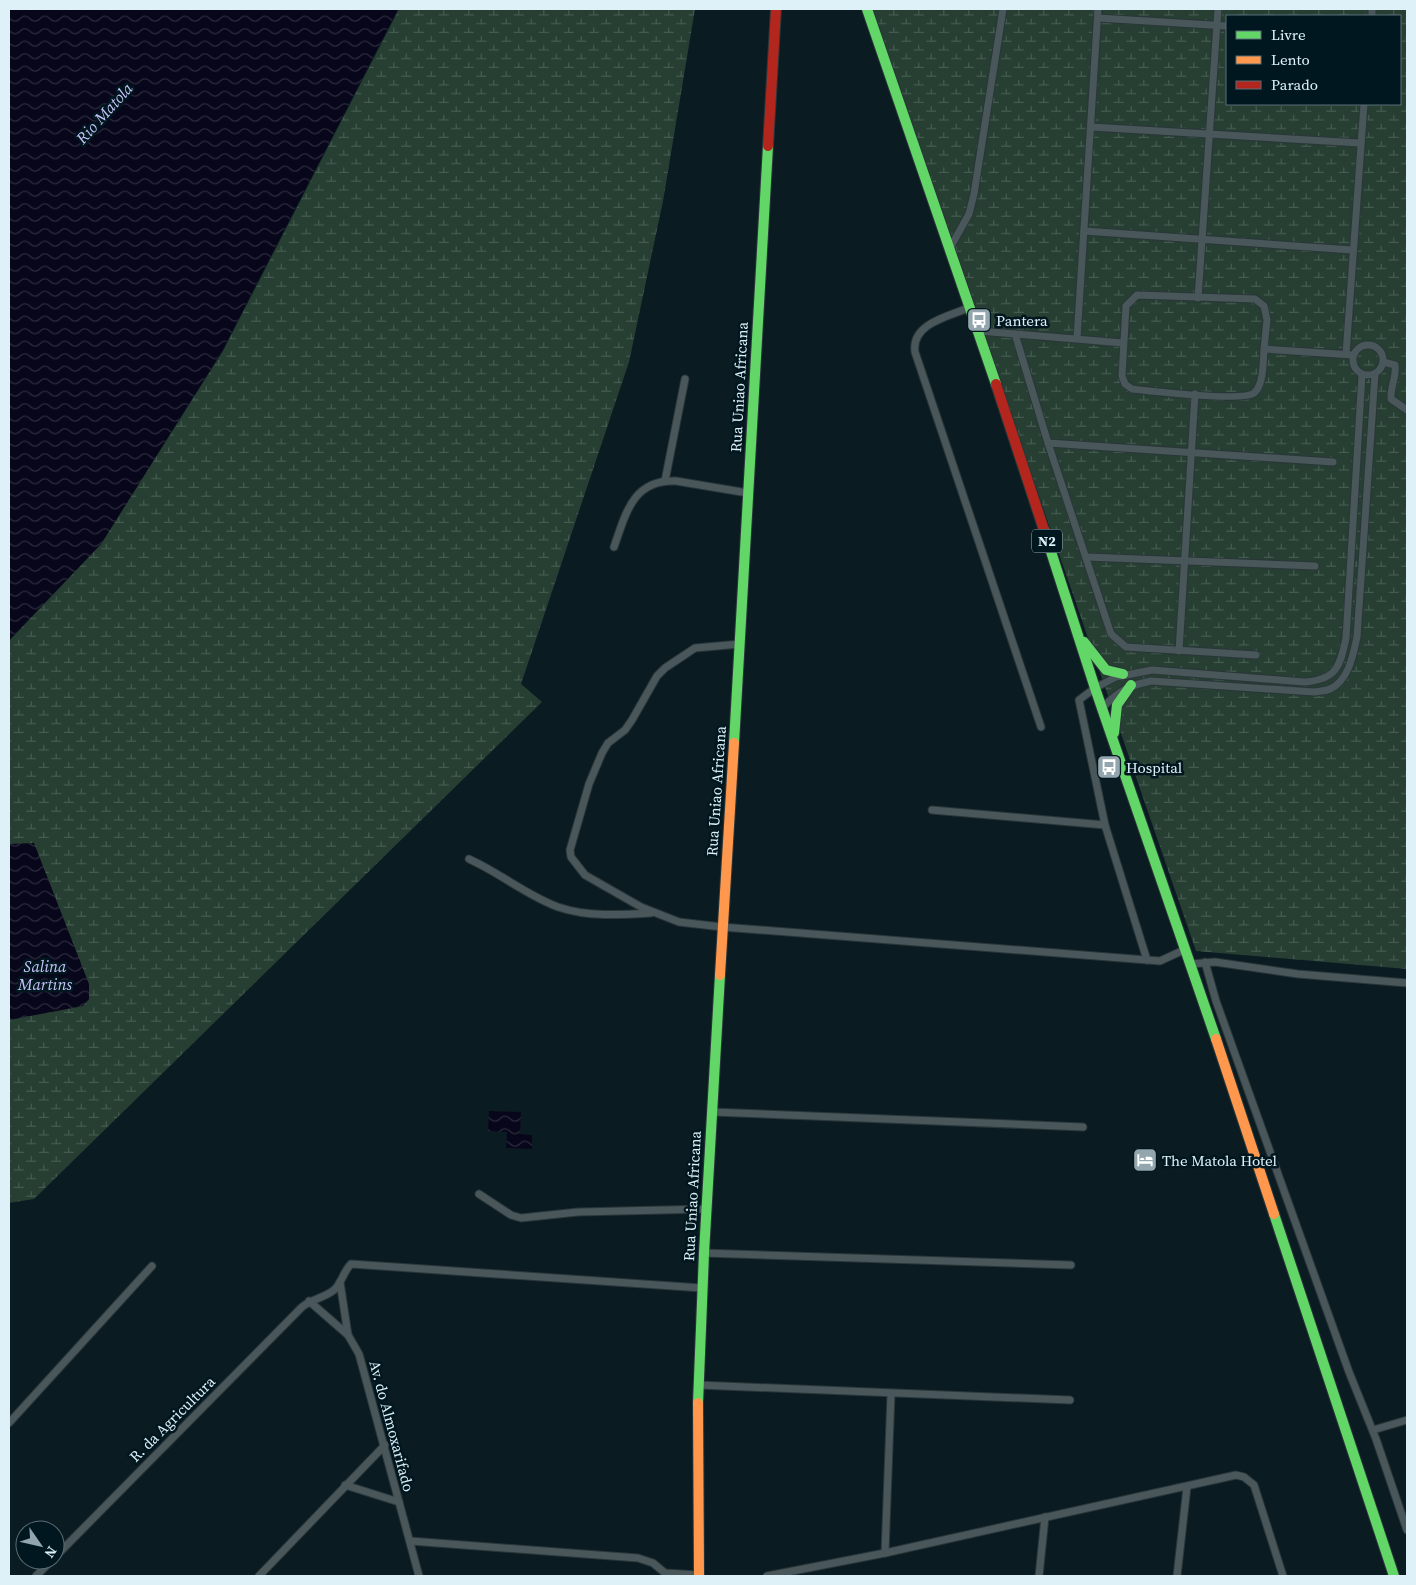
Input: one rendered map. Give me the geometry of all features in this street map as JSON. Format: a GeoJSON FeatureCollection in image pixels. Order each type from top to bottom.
{"type":"FeatureCollection","features":[{"type":"Feature","properties":{"kind":"main road","name":"Rua Uniao Africana"},"geometry":{"type":"LineString","coordinates":[[699,1576],[698,1385],[702,1288],[776,9]]}},
{"type":"Feature","properties":{"kind":"main road","name":"N2"},"geometry":{"type":"LineString","coordinates":[[866,9],[971,307],[1095,688],[1186,949],[1394,1576]]}},
{"type":"Feature","properties":{"kind":"main road"},"geometry":{"type":"LineString","coordinates":[[1077,633],[1101,666],[1111,672],[1123,674]]}},
{"type":"Feature","properties":{"kind":"main road"},"geometry":{"type":"LineString","coordinates":[[1115,744],[1114,717],[1117,706],[1132,685]]}},
{"type":"Feature","properties":{"kind":"street"},"geometry":{"type":"LineString","coordinates":[[950,248],[969,214],[974,194],[1003,9]]}},
{"type":"Feature","properties":{"kind":"street"},"geometry":{"type":"LineString","coordinates":[[1077,338],[1098,9]]}},
{"type":"Feature","properties":{"kind":"street"},"geometry":{"type":"LineString","coordinates":[[1198,298],[1218,9]]}},
{"type":"Feature","properties":{"kind":"street"},"geometry":{"type":"LineString","coordinates":[[1098,18],[1226,26]]}},
{"type":"Feature","properties":{"kind":"street"},"geometry":{"type":"LineString","coordinates":[[1147,960],[1105,825],[1079,700],[1083,695],[1123,674],[1152,670],[1304,682],[1321,680],[1330,675],[1341,662],[1346,638],[1362,374],[1353,364],[1350,355],[1352,250],[1364,105]]}},
{"type":"Feature","properties":{"kind":"street"},"geometry":{"type":"LineString","coordinates":[[1091,127],[1210,136],[1360,143]]}},
{"type":"Feature","properties":{"kind":"street"},"geometry":{"type":"LineString","coordinates":[[1084,231],[1352,250]]}},
{"type":"Feature","properties":{"kind":"street"},"geometry":{"type":"LineString","coordinates":[[1137,295],[1198,298],[1255,299],[1264,306],[1267,320],[1260,386],[1253,394],[1245,396],[1132,389],[1125,384],[1122,376],[1126,306],[1137,295]]}},
{"type":"Feature","properties":{"kind":"street"},"geometry":{"type":"LineString","coordinates":[[971,307],[924,327],[916,338],[915,352],[1042,727]]}},
{"type":"Feature","properties":{"kind":"street"},"geometry":{"type":"LineString","coordinates":[[979,331],[1123,343]]}},
{"type":"Feature","properties":{"kind":"street"},"geometry":{"type":"LineString","coordinates":[[1015,334],[1048,443],[1111,634],[1126,647],[1256,655]]}},
{"type":"Feature","properties":{"kind":"street"},"geometry":{"type":"LineString","coordinates":[[1102,708],[1118,692],[1132,685],[1151,681],[1314,692],[1330,689],[1342,678],[1352,662],[1357,637],[1375,374],[1384,362],[1381,352],[1373,346],[1359,347],[1350,355],[1264,349]]}},
{"type":"Feature","properties":{"kind":"street"},"geometry":{"type":"LineString","coordinates":[[1384,362],[1395,365],[1396,368],[1390,390],[1391,399],[1407,410]]}},
{"type":"Feature","properties":{"kind":"street"},"geometry":{"type":"LineString","coordinates":[[1362,374],[1375,374]]}},
{"type":"Feature","properties":{"kind":"street"},"geometry":{"type":"LineString","coordinates":[[665,480],[685,378]]}},
{"type":"Feature","properties":{"kind":"street"},"geometry":{"type":"LineString","coordinates":[[1178,651],[1195,394]]}},
{"type":"Feature","properties":{"kind":"street"},"geometry":{"type":"LineString","coordinates":[[1048,443],[1333,462]]}},
{"type":"Feature","properties":{"kind":"street"},"geometry":{"type":"LineString","coordinates":[[614,547],[631,501],[642,491],[665,480],[748,493]]}},
{"type":"Feature","properties":{"kind":"street"},"geometry":{"type":"LineString","coordinates":[[1086,556],[1184,562],[1315,566]]}},
{"type":"Feature","properties":{"kind":"street"},"geometry":{"type":"LineString","coordinates":[[740,644],[695,648],[665,668],[650,685],[625,730],[608,743],[589,784],[570,850],[571,857],[585,875],[595,882],[654,913],[679,922],[722,927],[1160,961],[1186,949]]}},
{"type":"Feature","properties":{"kind":"street"},"geometry":{"type":"LineString","coordinates":[[932,810],[1105,825]]}},
{"type":"Feature","properties":{"kind":"street"},"geometry":{"type":"LineString","coordinates":[[469,859],[543,900],[571,911],[612,915],[654,913]]}},
{"type":"Feature","properties":{"kind":"street"},"geometry":{"type":"LineString","coordinates":[[1205,962],[1216,1001],[1339,1344],[1373,1430],[1407,1530]]}},
{"type":"Feature","properties":{"kind":"street"},"geometry":{"type":"LineString","coordinates":[[1191,964],[1205,962],[1298,974],[1407,983]]}},
{"type":"Feature","properties":{"kind":"street"},"geometry":{"type":"LineString","coordinates":[[712,1112],[1083,1127]]}},
{"type":"Feature","properties":{"kind":"street"},"geometry":{"type":"LineString","coordinates":[[479,1194],[511,1215],[521,1218],[578,1212],[706,1209]]}},
{"type":"Feature","properties":{"kind":"street"},"geometry":{"type":"LineString","coordinates":[[704,1253],[1071,1265]]}},
{"type":"Feature","properties":{"kind":"street"},"geometry":{"type":"LineString","coordinates":[[309,1301],[334,1290],[345,1270],[351,1264],[362,1263],[702,1288]]}},
{"type":"Feature","properties":{"kind":"street"},"geometry":{"type":"LineString","coordinates":[[9,1423],[152,1266]]}},
{"type":"Feature","properties":{"kind":"street"},"geometry":{"type":"LineString","coordinates":[[340,1282],[348,1335]]}},
{"type":"Feature","properties":{"kind":"street","name":"Av. do Almoxarifado"},"geometry":{"type":"LineString","coordinates":[[309,1301],[348,1335],[359,1354],[419,1576]]}},
{"type":"Feature","properties":{"kind":"street","name":"R. da Agricultura"},"geometry":{"type":"LineString","coordinates":[[65,1547],[309,1301]]}},
{"type":"Feature","properties":{"kind":"street"},"geometry":{"type":"LineString","coordinates":[[698,1385],[1070,1400]]}},
{"type":"Feature","properties":{"kind":"street"},"geometry":{"type":"LineString","coordinates":[[885,1553],[891,1394]]}},
{"type":"Feature","properties":{"kind":"street"},"geometry":{"type":"LineString","coordinates":[[1373,1430],[1407,1420]]}},
{"type":"Feature","properties":{"kind":"street"},"geometry":{"type":"LineString","coordinates":[[259,1576],[385,1445]]}},
{"type":"Feature","properties":{"kind":"street"},"geometry":{"type":"LineString","coordinates":[[767,1576],[885,1553],[1236,1475],[1249,1480],[1256,1492],[1283,1576]]}},
{"type":"Feature","properties":{"kind":"street"},"geometry":{"type":"LineString","coordinates":[[345,1485],[399,1502]]}},
{"type":"Feature","properties":{"kind":"street"},"geometry":{"type":"LineString","coordinates":[[1177,1576],[1187,1487]]}},
{"type":"Feature","properties":{"kind":"street"},"geometry":{"type":"LineString","coordinates":[[1039,1576],[1045,1517]]}},
{"type":"Feature","properties":{"kind":"street"},"geometry":{"type":"LineString","coordinates":[[410,1541],[638,1558],[653,1563],[665,1573],[699,1576]]}},
{"type":"Feature","properties":{"kind":"green space"},"geometry":{"type":"Polygon","coordinates":[[[399,9],[695,9],[663,201],[629,362],[521,684],[542,702],[34,1199],[9,1203],[9,641],[101,544],[223,351],[399,9]]]}},
{"type":"Feature","properties":{"kind":"green space"},"geometry":{"type":"Polygon","coordinates":[[[871,9],[1407,9],[1407,969],[1196,951],[871,9]]]}},
{"type":"Feature","properties":{"kind":"water","name":"Rio Matola"},"geometry":{"type":"Polygon","coordinates":[[[9,9],[398,9],[222,351],[101,544],[9,640],[9,9]]]}},
{"type":"Feature","properties":{"kind":"water","name":"Salina Martins"},"geometry":{"type":"Polygon","coordinates":[[[34,843],[89,984],[89,999],[83,1006],[9,1020],[9,844],[34,843]]]}},
{"type":"Feature","properties":{"kind":"water"},"geometry":{"type":"Polygon","coordinates":[[[489,1111],[521,1112],[520,1134],[532,1135],[532,1149],[506,1148],[507,1132],[488,1131],[489,1111]]]}},
{"type":"Feature","properties":{"kind":"traffic: fast"},"geometry":{"type":"LineString","coordinates":[[867,9],[996,384]]}},
{"type":"Feature","properties":{"kind":"traffic: fast"},"geometry":{"type":"LineString","coordinates":[[734,743],[768,146]]}},
{"type":"Feature","properties":{"kind":"traffic: fast"},"geometry":{"type":"LineString","coordinates":[[1044,530],[1095,688],[1216,1039]]}},
{"type":"Feature","properties":{"kind":"traffic: fast"},"geometry":{"type":"LineString","coordinates":[[1084,642],[1106,670],[1123,674]]}},
{"type":"Feature","properties":{"kind":"traffic: fast"},"geometry":{"type":"LineString","coordinates":[[1114,733],[1117,705],[1131,685]]}},
{"type":"Feature","properties":{"kind":"traffic: fast"},"geometry":{"type":"LineString","coordinates":[[698,1403],[704,1253],[720,975]]}},
{"type":"Feature","properties":{"kind":"traffic: fast"},"geometry":{"type":"LineString","coordinates":[[1274,1214],[1394,1576]]}},
{"type":"Feature","properties":{"kind":"traffic: slow"},"geometry":{"type":"LineString","coordinates":[[720,975],[734,743]]}},
{"type":"Feature","properties":{"kind":"traffic: slow"},"geometry":{"type":"LineString","coordinates":[[1216,1039],[1274,1214]]}},
{"type":"Feature","properties":{"kind":"traffic: slow"},"geometry":{"type":"LineString","coordinates":[[698,1403],[699,1576]]}},
{"type":"Feature","properties":{"kind":"traffic: jam"},"geometry":{"type":"LineString","coordinates":[[768,146],[776,9]]}},
{"type":"Feature","properties":{"kind":"traffic: jam"},"geometry":{"type":"LineString","coordinates":[[996,384],[1044,530]]}},
{"type":"Feature","properties":{"kind":"place","name":"Pantera"},"geometry":{"type":"Point","coordinates":[979,320]}},
{"type":"Feature","properties":{"kind":"place","name":"Hospital"},"geometry":{"type":"Point","coordinates":[1109,767]}},
{"type":"Feature","properties":{"kind":"place","name":"The Matola Hotel"},"geometry":{"type":"Point","coordinates":[1145,1160]}}]}
